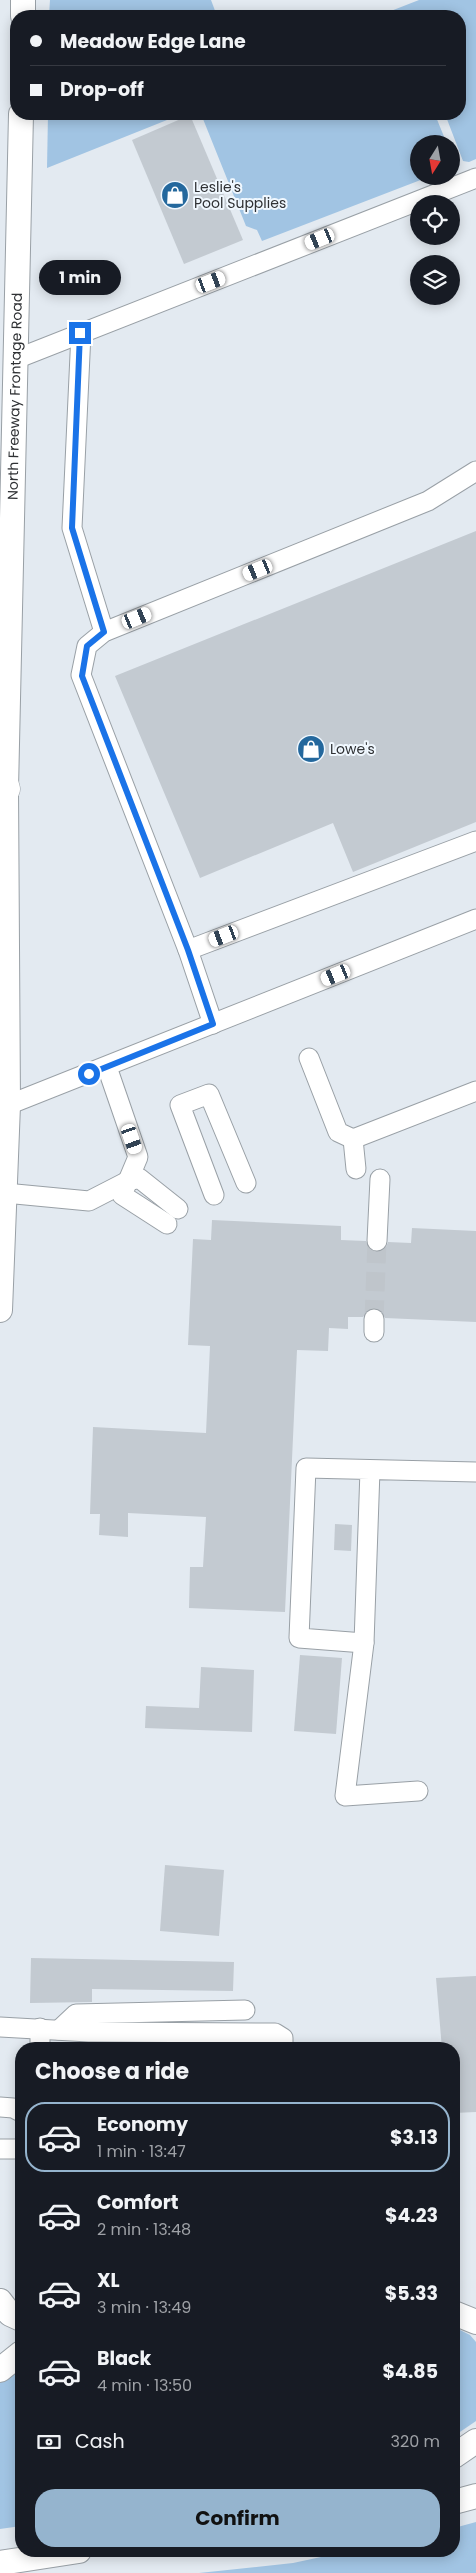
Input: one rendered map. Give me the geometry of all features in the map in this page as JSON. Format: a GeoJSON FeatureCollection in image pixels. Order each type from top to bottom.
{"type":"FeatureCollection","features":[{"type":"Feature","properties":{"kind":"main road","name":"North Freeway Frontage Road"},"geometry":{"type":"LineString","coordinates":[[0,1310],[8,1105],[3,780],[16,358],[21,120]]}},
{"type":"Feature","properties":{"kind":"main road"},"geometry":{"type":"LineString","coordinates":[[0,2302],[10,2314],[15,2316]]}},
{"type":"Feature","properties":{"kind":"main road"},"geometry":{"type":"LineString","coordinates":[[460,2302],[476,2303]]}},
{"type":"Feature","properties":{"kind":"main road"},"geometry":{"type":"LineString","coordinates":[[460,2315],[476,2322]]}},
{"type":"Feature","properties":{"kind":"main road"},"geometry":{"type":"LineString","coordinates":[[0,2370],[15,2358]]}},
{"type":"Feature","properties":{"kind":"main road"},"geometry":{"type":"LineString","coordinates":[[460,2452],[476,2441]]}},
{"type":"Feature","properties":{"kind":"main road"},"geometry":{"type":"LineString","coordinates":[[460,2467],[476,2463]]}},
{"type":"Feature","properties":{"kind":"main road"},"geometry":{"type":"LineString","coordinates":[[460,2500],[476,2496]]}},
{"type":"Feature","properties":{"kind":"main road"},"geometry":{"type":"LineString","coordinates":[[0,2563],[40,2557]]}},
{"type":"Feature","properties":{"kind":"street"},"geometry":{"type":"LineString","coordinates":[[16,358],[474,184]]}},
{"type":"Feature","properties":{"kind":"street"},"geometry":{"type":"LineString","coordinates":[[80,333],[72,528],[104,632]]}},
{"type":"Feature","properties":{"kind":"street"},"geometry":{"type":"LineString","coordinates":[[213,1024],[188,950],[82,676],[87,646],[104,632],[428,501],[476,471]]}},
{"type":"Feature","properties":{"kind":"street"},"geometry":{"type":"LineString","coordinates":[[188,950],[476,841]]}},
{"type":"Feature","properties":{"kind":"street"},"geometry":{"type":"LineString","coordinates":[[8,1105],[476,919]]}},
{"type":"Feature","properties":{"kind":"street"},"geometry":{"type":"LineString","coordinates":[[309,1058],[338,1132],[352,1139],[476,1092]]}},
{"type":"Feature","properties":{"kind":"street"},"geometry":{"type":"LineString","coordinates":[[107,1067],[138,1157],[122,1195],[167,1224]]}},
{"type":"Feature","properties":{"kind":"street"},"geometry":{"type":"LineString","coordinates":[[214,1195],[180,1105],[209,1094],[246,1184]]}},
{"type":"Feature","properties":{"kind":"street"},"geometry":{"type":"LineString","coordinates":[[352,1139],[356,1169]]}},
{"type":"Feature","properties":{"kind":"street"},"geometry":{"type":"LineString","coordinates":[[5,1193],[89,1201],[126,1182],[139,1178],[178,1209]]}},
{"type":"Feature","properties":{"kind":"street"},"geometry":{"type":"LineString","coordinates":[[377,1241],[380,1179]]}},
{"type":"Feature","properties":{"kind":"street"},"geometry":{"type":"LineString","coordinates":[[364,1643],[299,1638],[306,1468],[476,1472]]}},
{"type":"Feature","properties":{"kind":"street"},"geometry":{"type":"LineString","coordinates":[[370,1470],[364,1643],[344,1796],[418,1791]]}},
{"type":"Feature","properties":{"kind":"street"},"geometry":{"type":"LineString","coordinates":[[44,2042],[50,2029],[76,2014],[245,2010]]}},
{"type":"Feature","properties":{"kind":"street"},"geometry":{"type":"LineString","coordinates":[[0,2027],[275,2032],[283,2038],[283,2042]]}},
{"type":"Feature","properties":{"kind":"street"},"geometry":{"type":"LineString","coordinates":[[0,2108],[15,2109]]}},
{"type":"Feature","properties":{"kind":"street"},"geometry":{"type":"LineString","coordinates":[[0,2149],[15,2149]]}},
{"type":"Feature","properties":{"kind":"shaded area"},"geometry":{"type":"Polygon","coordinates":[[[50,0],[211,0],[215,10],[49,10],[50,0]]]}},
{"type":"Feature","properties":{"kind":"shaded area"},"geometry":{"type":"Polygon","coordinates":[[[419,0],[476,0],[476,159],[469,162],[463,161],[460,153],[460,135],[453,135],[447,120],[466,120],[466,10],[393,10],[419,0]]]}},
{"type":"Feature","properties":{"kind":"shaded area"},"geometry":{"type":"Polygon","coordinates":[[[48,120],[167,120],[47,168],[48,120]]]}},
{"type":"Feature","properties":{"kind":"shaded area"},"geometry":{"type":"Polygon","coordinates":[[[203,120],[437,120],[443,135],[410,135],[410,184],[262,241],[257,230],[246,226],[203,120]]]}},
{"type":"Feature","properties":{"kind":"shaded area"},"geometry":{"type":"Polygon","coordinates":[[[460,2330],[470,2335],[476,2342],[476,2421],[460,2432],[460,2330]]]}},
{"type":"Feature","properties":{"kind":"shaded area"},"geometry":{"type":"Polygon","coordinates":[[[15,2370],[15,2527],[0,2529],[0,2383],[8,2373],[15,2370]]]}},
{"type":"Feature","properties":{"kind":"shaded area"},"geometry":{"type":"Polygon","coordinates":[[[476,2522],[476,2573],[199,2573],[293,2563],[321,2557],[460,2557],[460,2526],[476,2522]]]}},
{"type":"Feature","properties":{"kind":"building"},"geometry":{"type":"Polygon","coordinates":[[[178,120],[192,120],[243,240],[184,264],[132,140],[178,120]]]}},
{"type":"Feature","properties":{"kind":"building","name":"Lowe's"},"geometry":{"type":"Polygon","coordinates":[[[476,531],[476,822],[353,872],[333,823],[200,878],[115,676],[476,531]]]}},
{"type":"Feature","properties":{"kind":"building"},"geometry":{"type":"Polygon","coordinates":[[[212,1220],[341,1226],[341,1240],[366,1241],[371,1250],[377,1252],[386,1247],[388,1242],[411,1243],[412,1228],[476,1231],[476,1322],[385,1318],[380,1310],[374,1308],[368,1310],[363,1317],[348,1317],[348,1329],[329,1328],[328,1351],[297,1350],[285,1612],[189,1608],[190,1567],[203,1567],[206,1517],[128,1513],[128,1537],[99,1535],[100,1514],[90,1514],[93,1427],[206,1433],[210,1346],[188,1345],[193,1239],[211,1240],[212,1220]]]}},
{"type":"Feature","properties":{"kind":"building"},"geometry":{"type":"Polygon","coordinates":[[[335,1524],[352,1525],[351,1551],[334,1550],[335,1524]]]}},
{"type":"Feature","properties":{"kind":"building"},"geometry":{"type":"Polygon","coordinates":[[[300,1655],[342,1658],[336,1734],[294,1731],[300,1655]]]}},
{"type":"Feature","properties":{"kind":"building"},"geometry":{"type":"Polygon","coordinates":[[[201,1667],[254,1670],[252,1732],[145,1728],[146,1706],[199,1708],[201,1667]]]}},
{"type":"Feature","properties":{"kind":"building"},"geometry":{"type":"Polygon","coordinates":[[[165,1865],[224,1870],[219,1936],[160,1931],[165,1865]]]}},
{"type":"Feature","properties":{"kind":"building"},"geometry":{"type":"Polygon","coordinates":[[[31,1958],[234,1962],[233,1991],[92,1989],[92,2002],[30,2003],[31,1958]]]}},
{"type":"Feature","properties":{"kind":"building"},"geometry":{"type":"Polygon","coordinates":[[[476,1976],[476,2112],[460,2113],[460,2042],[441,2042],[436,1978],[476,1976]]]}},
{"type":"Feature","properties":{"kind":"tunnel"},"geometry":{"type":"LineString","coordinates":[[374,1319],[377,1241]]}},
{"type":"Feature","properties":{"kind":"place","name":"Leslie's Pool Supplies"},"geometry":{"type":"Point","coordinates":[175,195]}},
{"type":"Feature","properties":{"kind":"place","name":"Lowe's"},"geometry":{"type":"Point","coordinates":[311,749]}},
{"type":"Feature","properties":{"kind":"route"},"geometry":{"type":"LineString","coordinates":[[80,333],[72,528],[104,632],[87,646],[82,676],[188,950],[213,1024],[89,1074]]}}]}
